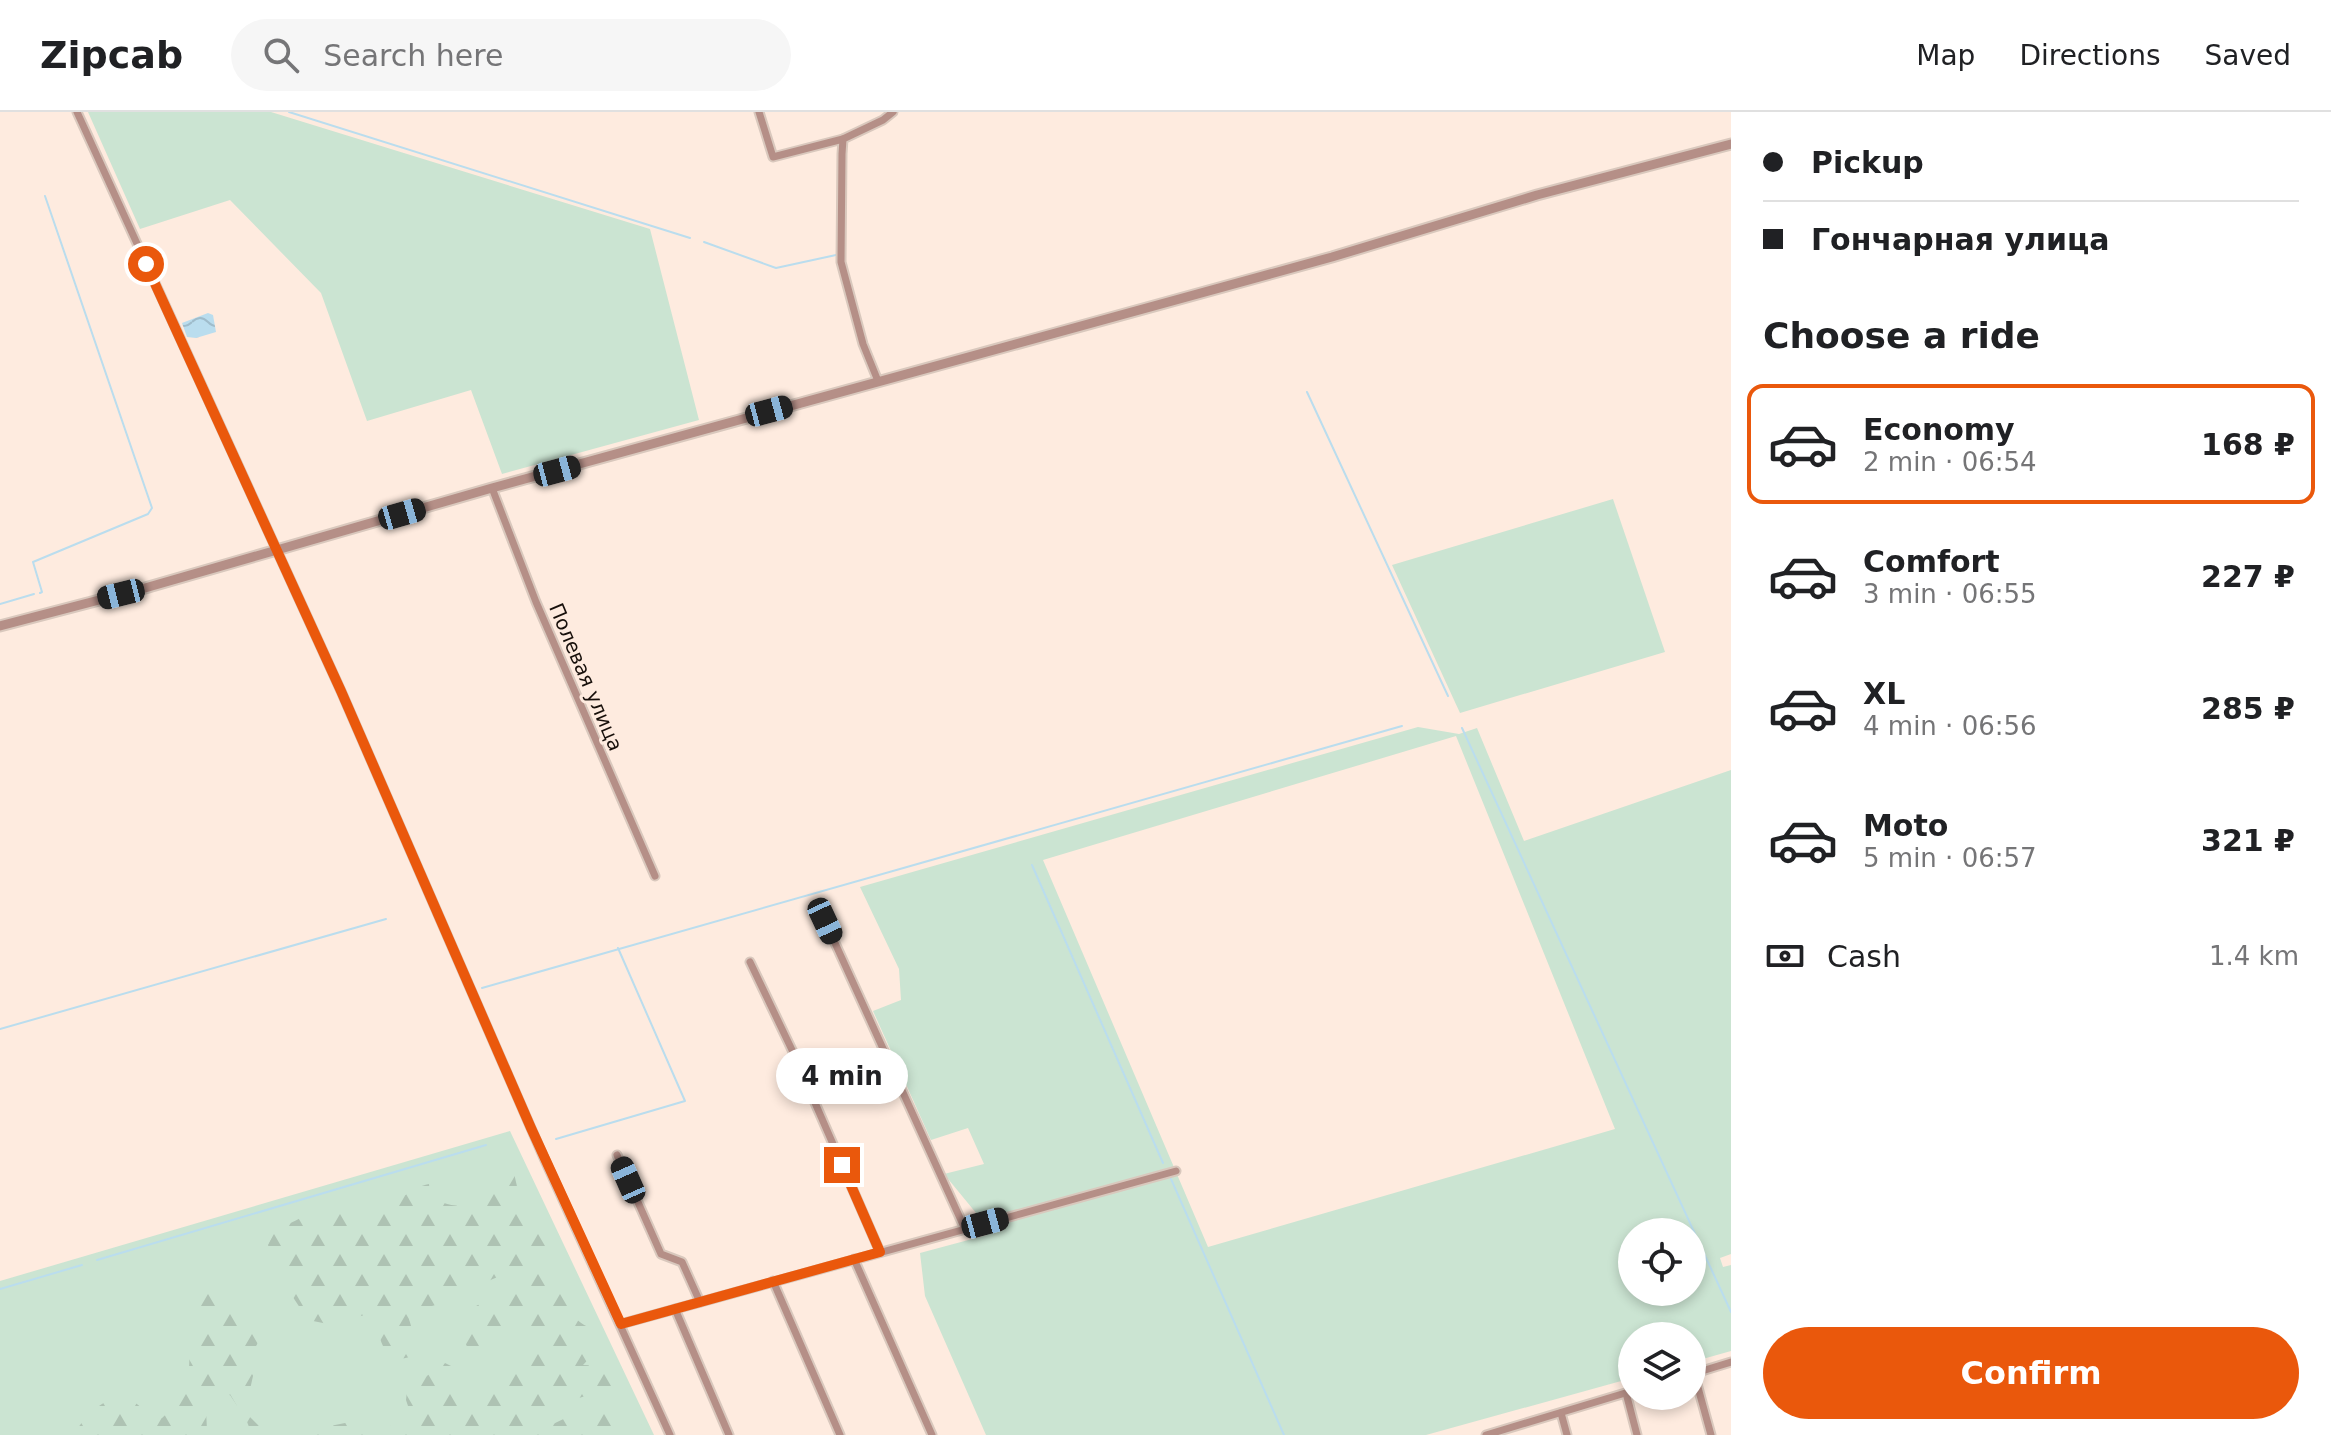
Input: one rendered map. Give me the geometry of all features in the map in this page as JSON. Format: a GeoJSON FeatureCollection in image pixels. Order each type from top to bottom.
{"type":"FeatureCollection","features":[{"type":"Feature","properties":{"kind":"street"},"geometry":{"type":"LineString","coordinates":[[77,112],[276,550],[670,1435]]}},
{"type":"Feature","properties":{"kind":"street"},"geometry":{"type":"LineString","coordinates":[[759,112],[773,157],[843,139],[893,112]]}},
{"type":"Feature","properties":{"kind":"street"},"geometry":{"type":"LineString","coordinates":[[843,139],[841,262],[863,344],[878,381]]}},
{"type":"Feature","properties":{"kind":"street"},"geometry":{"type":"LineString","coordinates":[[0,626],[1332,257],[1537,195],[1731,144]]}},
{"type":"Feature","properties":{"kind":"street","name":"Полевая улица"},"geometry":{"type":"LineString","coordinates":[[492,488],[531,588],[655,876]]}},
{"type":"Feature","properties":{"kind":"street"},"geometry":{"type":"LineString","coordinates":[[825,921],[965,1229]]}},
{"type":"Feature","properties":{"kind":"street"},"geometry":{"type":"LineString","coordinates":[[750,962],[880,1252]]}},
{"type":"Feature","properties":{"kind":"street"},"geometry":{"type":"LineString","coordinates":[[617,1155],[661,1254],[682,1262],[700,1302]]}},
{"type":"Feature","properties":{"kind":"street"},"geometry":{"type":"LineString","coordinates":[[621,1324],[1176,1171]]}},
{"type":"Feature","properties":{"kind":"street"},"geometry":{"type":"LineString","coordinates":[[854,1259],[932,1435]]}},
{"type":"Feature","properties":{"kind":"street"},"geometry":{"type":"LineString","coordinates":[[773,1281],[840,1435]]}},
{"type":"Feature","properties":{"kind":"street"},"geometry":{"type":"LineString","coordinates":[[675,1309],[729,1435]]}},
{"type":"Feature","properties":{"kind":"street"},"geometry":{"type":"LineString","coordinates":[[1706,1369],[1731,1362]]}},
{"type":"Feature","properties":{"kind":"street"},"geometry":{"type":"LineString","coordinates":[[1486,1435],[1618,1395]]}},
{"type":"Feature","properties":{"kind":"street"},"geometry":{"type":"LineString","coordinates":[[1632,1410],[1637,1435]]}},
{"type":"Feature","properties":{"kind":"street"},"geometry":{"type":"LineString","coordinates":[[1704,1410],[1711,1435]]}},
{"type":"Feature","properties":{"kind":"street"},"geometry":{"type":"LineString","coordinates":[[1561,1413],[1567,1435]]}},
{"type":"Feature","properties":{"kind":"green space"},"geometry":{"type":"Polygon","coordinates":[[[88,112],[271,112],[650,229],[699,420],[502,474],[471,390],[367,421],[321,293],[230,200],[140,229],[88,112]]]}},
{"type":"Feature","properties":{"kind":"green space"},"geometry":{"type":"Polygon","coordinates":[[[1613,499],[1665,652],[1460,713],[1392,565],[1613,499]]]}},
{"type":"Feature","properties":{"kind":"green space"},"geometry":{"type":"Polygon","coordinates":[[[1418,727],[1459,734],[1477,728],[1524,841],[1731,770],[1731,1254],[1720,1258],[1723,1267],[1731,1265],[1731,1351],[1706,1358],[1706,1322],[1618,1322],[1618,1382],[1426,1435],[986,1435],[925,1296],[920,1253],[987,1235],[981,1219],[944,1174],[984,1164],[968,1128],[931,1140],[873,1011],[901,1000],[899,969],[860,887],[1418,727]],[[1456,736],[1043,860],[1208,1247],[1615,1129],[1456,736]]]}},
{"type":"Feature","properties":{"kind":"green space"},"geometry":{"type":"Polygon","coordinates":[[[510,1131],[654,1435],[0,1435],[0,1281],[510,1131]]]}},
{"type":"Feature","properties":{"kind":"green space"},"geometry":{"type":"Polygon","coordinates":[[[503,1168],[513,1169],[519,1195],[553,1251],[552,1260],[545,1266],[543,1276],[574,1294],[578,1299],[576,1318],[597,1333],[596,1351],[583,1365],[610,1366],[616,1373],[617,1382],[610,1388],[542,1410],[536,1418],[553,1424],[595,1404],[612,1410],[631,1409],[642,1424],[615,1435],[285,1435],[355,1421],[381,1432],[405,1417],[409,1409],[407,1390],[445,1363],[453,1367],[455,1376],[452,1385],[461,1400],[469,1405],[478,1403],[512,1376],[539,1339],[537,1330],[529,1325],[477,1350],[468,1349],[457,1323],[476,1306],[529,1281],[535,1274],[527,1269],[487,1282],[446,1302],[414,1311],[409,1319],[417,1346],[415,1355],[397,1358],[386,1350],[379,1335],[377,1318],[369,1314],[328,1324],[308,1320],[277,1273],[268,1245],[276,1228],[320,1208],[334,1205],[384,1206],[429,1184],[430,1194],[446,1204],[475,1203],[487,1190],[487,1179],[503,1168]]]}},
{"type":"Feature","properties":{"kind":"green space"},"geometry":{"type":"Polygon","coordinates":[[[209,1268],[218,1268],[223,1275],[221,1293],[230,1306],[259,1330],[260,1338],[250,1359],[255,1367],[245,1412],[268,1435],[252,1435],[246,1419],[230,1395],[221,1397],[206,1410],[207,1430],[204,1435],[74,1435],[98,1406],[115,1399],[134,1402],[153,1419],[162,1418],[176,1405],[182,1377],[189,1370],[190,1342],[197,1315],[193,1278],[209,1268]]]}},
{"type":"Feature","properties":{"kind":"water"},"geometry":{"type":"Polygon","coordinates":[[[208,313],[213,315],[216,332],[196,338],[187,337],[182,323],[208,313]]]}},
{"type":"Feature","properties":{"kind":"waterway"},"geometry":{"type":"LineString","coordinates":[[289,112],[690,238]]}},
{"type":"Feature","properties":{"kind":"waterway"},"geometry":{"type":"LineString","coordinates":[[40,593],[33,562],[148,514],[152,508],[45,196]]}},
{"type":"Feature","properties":{"kind":"waterway"},"geometry":{"type":"LineString","coordinates":[[704,242],[776,268],[836,255]]}},
{"type":"Feature","properties":{"kind":"waterway"},"geometry":{"type":"LineString","coordinates":[[1307,392],[1448,696]]}},
{"type":"Feature","properties":{"kind":"waterway"},"geometry":{"type":"LineString","coordinates":[[0,604],[34,594]]}},
{"type":"Feature","properties":{"kind":"waterway"},"geometry":{"type":"LineString","coordinates":[[482,988],[1402,726]]}},
{"type":"Feature","properties":{"kind":"waterway"},"geometry":{"type":"LineString","coordinates":[[1462,728],[1731,1312]]}},
{"type":"Feature","properties":{"kind":"waterway"},"geometry":{"type":"LineString","coordinates":[[1032,865],[1163,1163]]}},
{"type":"Feature","properties":{"kind":"waterway"},"geometry":{"type":"LineString","coordinates":[[0,1029],[386,919]]}},
{"type":"Feature","properties":{"kind":"waterway"},"geometry":{"type":"LineString","coordinates":[[556,1139],[685,1101],[618,948]]}},
{"type":"Feature","properties":{"kind":"waterway"},"geometry":{"type":"LineString","coordinates":[[97,1260],[486,1145]]}},
{"type":"Feature","properties":{"kind":"waterway"},"geometry":{"type":"LineString","coordinates":[[1171,1179],[1284,1435]]}},
{"type":"Feature","properties":{"kind":"waterway"},"geometry":{"type":"LineString","coordinates":[[0,1289],[82,1265]]}},
{"type":"Feature","properties":{"kind":"route"},"geometry":{"type":"LineString","coordinates":[[146,264],[341,691],[494,1039],[516,1096],[621,1324],[880,1252],[842,1165]]}}]}
